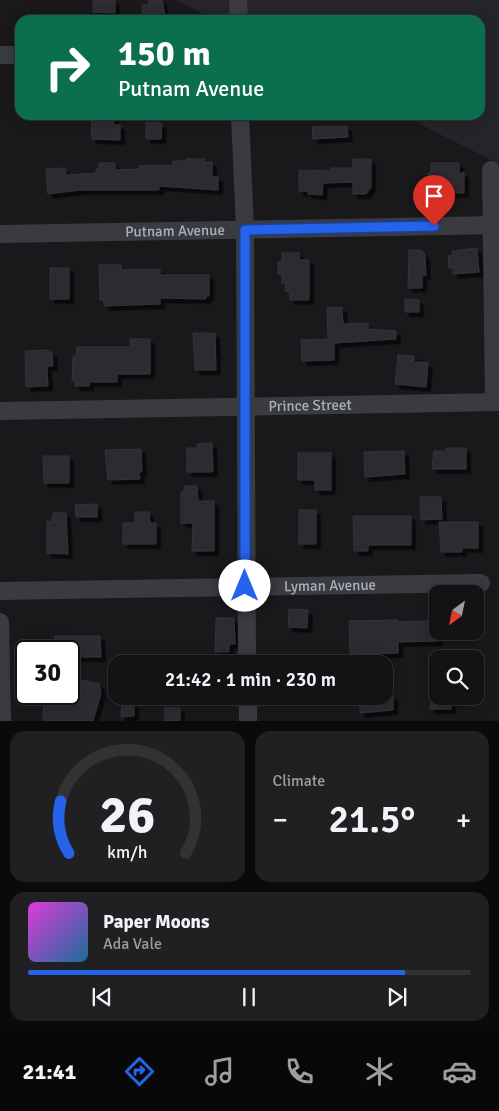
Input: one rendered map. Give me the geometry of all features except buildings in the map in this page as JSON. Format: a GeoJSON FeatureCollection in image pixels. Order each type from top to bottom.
{"type":"FeatureCollection","features":[{"type":"Feature","properties":{"kind":"street"},"geometry":{"type":"LineString","coordinates":[[238,0],[239,15]]}},
{"type":"Feature","properties":{"kind":"street"},"geometry":{"type":"LineString","coordinates":[[0,55],[15,55]]}},
{"type":"Feature","properties":{"kind":"street"},"geometry":{"type":"LineString","coordinates":[[240,120],[245,230],[247,655]]}},
{"type":"Feature","properties":{"kind":"street"},"geometry":{"type":"LineString","coordinates":[[491,170],[495,225],[497,402]]}},
{"type":"Feature","properties":{"kind":"street","name":"Putnam Avenue"},"geometry":{"type":"LineString","coordinates":[[0,234],[495,225]]}},
{"type":"Feature","properties":{"kind":"street","name":"Prince Street"},"geometry":{"type":"LineString","coordinates":[[0,411],[497,402]]}},
{"type":"Feature","properties":{"kind":"street","name":"Lyman Avenue"},"geometry":{"type":"LineString","coordinates":[[0,591],[481,583]]}},
{"type":"Feature","properties":{"kind":"street"},"geometry":{"type":"LineString","coordinates":[[0,622],[2,721]]}},
{"type":"Feature","properties":{"kind":"street"},"geometry":{"type":"LineString","coordinates":[[248,705],[248,721]]}},
{"type":"Feature","properties":{"kind":"shaded area"},"geometry":{"type":"Polygon","coordinates":[[[176,0],[499,0],[499,164],[412,120],[485,120],[485,15],[205,15],[176,0]]]}},
{"type":"Feature","properties":{"kind":"route"},"geometry":{"type":"LineString","coordinates":[[245,586],[245,230],[434,226]]}}]}
